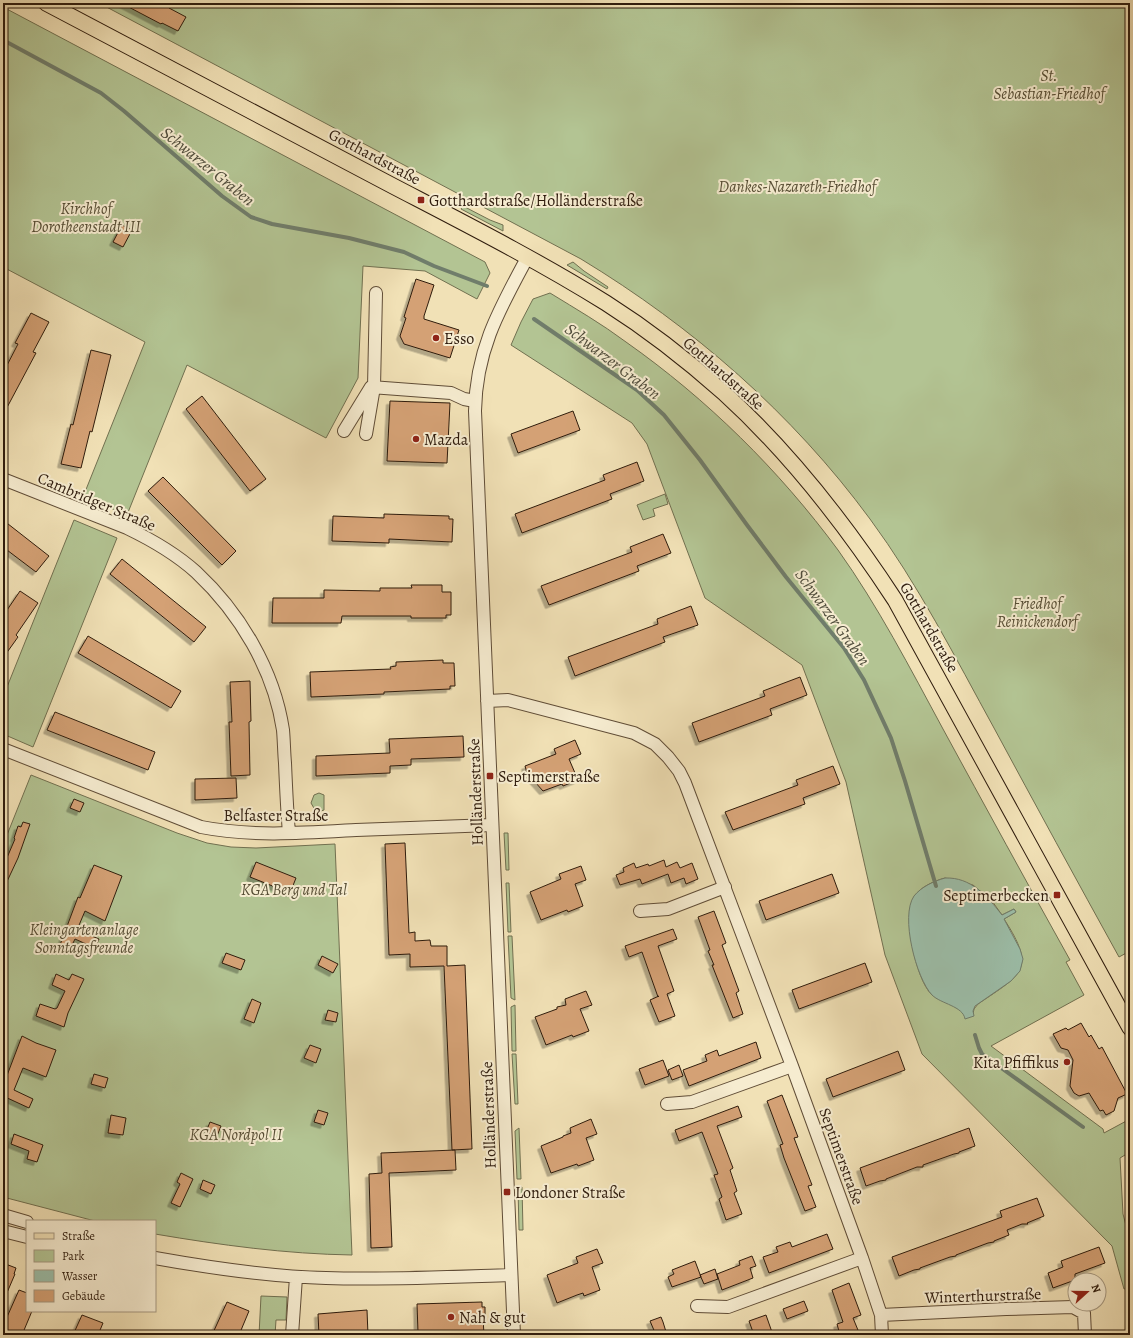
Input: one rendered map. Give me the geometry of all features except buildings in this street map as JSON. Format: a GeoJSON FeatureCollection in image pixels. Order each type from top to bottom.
{"type":"FeatureCollection","features":[{"type":"Feature","properties":{"kind":"main road","name":"Gotthardstraße"},"geometry":{"type":"LineString","coordinates":[[46,3],[527,258],[608,304],[652,335],[724,393],[775,443],[829,505],[863,552],[899,607],[1130,1028]]}},
{"type":"Feature","properties":{"kind":"street","name":"Holländerstraße"},"geometry":{"type":"LineString","coordinates":[[514,1335],[488,700],[477,488],[475,401],[482,357],[493,322],[527,258]]}},
{"type":"Feature","properties":{"kind":"street"},"geometry":{"type":"LineString","coordinates":[[366,434],[374,387],[376,293]]}},
{"type":"Feature","properties":{"kind":"street"},"geometry":{"type":"LineString","coordinates":[[344,430],[371,387],[451,393],[464,399],[475,401]]}},
{"type":"Feature","properties":{"kind":"street","name":"Cambridger Straße"},"geometry":{"type":"LineString","coordinates":[[3,479],[143,536],[175,555],[196,572],[220,598],[244,629],[258,653],[277,703],[283,731],[289,833]]}},
{"type":"Feature","properties":{"kind":"street","name":"Septimerstraße"},"geometry":{"type":"LineString","coordinates":[[488,700],[508,700],[628,732],[655,744],[679,771],[725,887],[862,1258],[881,1315],[882,1335]]}},
{"type":"Feature","properties":{"kind":"street","name":"Belfaster Straße"},"geometry":{"type":"LineString","coordinates":[[3,749],[201,828],[223,832],[248,834],[289,833],[492,825]]}},
{"type":"Feature","properties":{"kind":"street"},"geometry":{"type":"LineString","coordinates":[[640,911],[668,909],[725,887]]}},
{"type":"Feature","properties":{"kind":"street"},"geometry":{"type":"LineString","coordinates":[[667,1104],[692,1102],[792,1066]]}},
{"type":"Feature","properties":{"kind":"street"},"geometry":{"type":"LineString","coordinates":[[3,1215],[26,1222]]}},
{"type":"Feature","properties":{"kind":"street"},"geometry":{"type":"LineString","coordinates":[[3,1231],[26,1237]]}},
{"type":"Feature","properties":{"kind":"street"},"geometry":{"type":"LineString","coordinates":[[156,1258],[190,1264],[296,1277],[404,1278],[511,1275]]}},
{"type":"Feature","properties":{"kind":"street"},"geometry":{"type":"LineString","coordinates":[[697,1306],[728,1307],[862,1258]]}},
{"type":"Feature","properties":{"kind":"street"},"geometry":{"type":"LineString","coordinates":[[292,1335],[296,1277]]}},
{"type":"Feature","properties":{"kind":"street","name":"Winterthurstraße"},"geometry":{"type":"LineString","coordinates":[[881,1315],[1073,1307],[1084,1313],[1085,1335]]}},
{"type":"Feature","properties":{"kind":"green space","name":"Dankes-Nazareth-Friedhof"},"geometry":{"type":"Polygon","coordinates":[[[99,3],[1130,3],[1130,951],[1119,957],[950,648],[920,595],[888,544],[840,480],[808,443],[774,408],[701,343],[622,285],[581,259],[99,3]]]}},
{"type":"Feature","properties":{"kind":"green space","name":"Kirchhof Dorotheenstadt III"},"geometry":{"type":"Polygon","coordinates":[[[3,7],[485,262],[490,273],[477,299],[425,271],[363,266],[358,378],[326,438],[187,365],[127,515],[83,497],[145,342],[3,267],[3,7]]]}},
{"type":"Feature","properties":{"kind":"green space"},"geometry":{"type":"Polygon","coordinates":[[[463,206],[503,225],[503,231],[461,209],[463,206]]]}},
{"type":"Feature","properties":{"kind":"green space"},"geometry":{"type":"Polygon","coordinates":[[[573,262],[608,287],[607,289],[567,265],[573,262]]]}},
{"type":"Feature","properties":{"kind":"green space"},"geometry":{"type":"Polygon","coordinates":[[[550,293],[617,335],[685,387],[740,437],[791,492],[838,550],[867,593],[906,660],[1070,960],[1066,962],[1084,995],[991,1046],[1103,1129],[1104,1133],[1130,1119],[1130,1152],[1120,1158],[1123,1214],[1130,1241],[1130,1288],[1124,1289],[1112,1246],[922,1054],[885,955],[846,782],[802,665],[705,598],[647,444],[632,423],[511,345],[533,299],[550,293]],[[945,878],[928,885],[920,890],[914,897],[909,918],[912,947],[920,975],[925,986],[935,997],[960,1010],[966,1018],[973,1014],[974,1009],[978,1004],[1014,977],[1020,969],[1022,960],[1020,950],[1014,936],[1004,919],[1016,912],[1014,909],[1002,915],[992,901],[973,885],[945,878]]]}},
{"type":"Feature","properties":{"kind":"green space"},"geometry":{"type":"Polygon","coordinates":[[[665,494],[668,504],[653,509],[655,516],[643,520],[637,505],[665,494]]]}},
{"type":"Feature","properties":{"kind":"green space"},"geometry":{"type":"Polygon","coordinates":[[[74,520],[117,538],[33,747],[3,734],[3,697],[74,520]]]}},
{"type":"Feature","properties":{"kind":"green space"},"geometry":{"type":"Polygon","coordinates":[[[31,775],[177,833],[207,843],[231,847],[256,848],[335,844],[352,1255],[303,1253],[253,1248],[156,1234],[156,1220],[91,1220],[3,1197],[3,845],[31,775]]]}},
{"type":"Feature","properties":{"kind":"green space"},"geometry":{"type":"Polygon","coordinates":[[[319,793],[324,795],[324,810],[321,811],[315,810],[311,803],[314,795],[319,793]]]}},
{"type":"Feature","properties":{"kind":"green space"},"geometry":{"type":"Polygon","coordinates":[[[504,833],[508,833],[509,870],[506,870],[504,833]]]}},
{"type":"Feature","properties":{"kind":"green space"},"geometry":{"type":"Polygon","coordinates":[[[506,883],[509,883],[511,932],[508,932],[506,883]]]}},
{"type":"Feature","properties":{"kind":"green space"},"geometry":{"type":"Polygon","coordinates":[[[508,936],[512,936],[515,1000],[511,998],[508,936]]]}},
{"type":"Feature","properties":{"kind":"green space"},"geometry":{"type":"Polygon","coordinates":[[[515,1005],[516,1051],[512,1051],[511,1007],[515,1005]]]}},
{"type":"Feature","properties":{"kind":"green space"},"geometry":{"type":"Polygon","coordinates":[[[512,1054],[516,1054],[518,1104],[515,1104],[512,1054]]]}},
{"type":"Feature","properties":{"kind":"green space"},"geometry":{"type":"Polygon","coordinates":[[[519,1128],[521,1179],[517,1179],[515,1131],[519,1128]]]}},
{"type":"Feature","properties":{"kind":"green space"},"geometry":{"type":"Polygon","coordinates":[[[522,1187],[523,1230],[519,1230],[518,1188],[522,1187]]]}},
{"type":"Feature","properties":{"kind":"green space"},"geometry":{"type":"Polygon","coordinates":[[[261,1296],[287,1297],[286,1320],[276,1320],[275,1335],[259,1335],[261,1296]]]}},
{"type":"Feature","properties":{"kind":"water","name":"Septimerbecken"},"geometry":{"type":"Polygon","coordinates":[[[945,878],[971,884],[990,901],[1002,915],[1014,909],[1016,912],[1004,919],[1020,949],[1023,959],[1020,971],[1011,981],[975,1006],[973,1011],[974,1016],[965,1019],[960,1011],[936,998],[926,987],[920,975],[909,932],[910,905],[914,896],[928,885],[945,878]]]}},
{"type":"Feature","properties":{"kind":"waterway","name":"Schwarzer Graben"},"geometry":{"type":"LineString","coordinates":[[3,40],[101,93],[124,111],[222,196],[251,217],[272,224],[349,238],[404,252],[434,266],[487,286]]}},
{"type":"Feature","properties":{"kind":"waterway","name":"Schwarzer Graben"},"geometry":{"type":"LineString","coordinates":[[534,319],[637,390],[664,415],[700,460],[786,577],[844,648],[864,680],[891,738],[936,886]]}},
{"type":"Feature","properties":{"kind":"waterway","name":"Schwarzer Graben"},"geometry":{"type":"LineString","coordinates":[[975,1035],[982,1054],[1083,1127]]}},
{"type":"Feature","properties":{"kind":"place","name":"Gotthardstraße/Holländerstraße"},"geometry":{"type":"Point","coordinates":[421,200]}},
{"type":"Feature","properties":{"kind":"place","name":"Esso"},"geometry":{"type":"Point","coordinates":[436,338]}},
{"type":"Feature","properties":{"kind":"place","name":"Mazda"},"geometry":{"type":"Point","coordinates":[416,439]}},
{"type":"Feature","properties":{"kind":"place","name":"Septimerstraße"},"geometry":{"type":"Point","coordinates":[490,776]}},
{"type":"Feature","properties":{"kind":"place","name":"Septimerbecken"},"geometry":{"type":"Point","coordinates":[1057,895]}},
{"type":"Feature","properties":{"kind":"place","name":"Kita Pfiffikus"},"geometry":{"type":"Point","coordinates":[1067,1062]}},
{"type":"Feature","properties":{"kind":"place","name":"Londoner Straße"},"geometry":{"type":"Point","coordinates":[507,1192]}},
{"type":"Feature","properties":{"kind":"place","name":"Nah & gut"},"geometry":{"type":"Point","coordinates":[451,1317]}},
{"type":"Feature","properties":{"kind":"park label","name":"St. Sebastian-Friedhof"},"geometry":{"type":"Point","coordinates":[1049,84]}},
{"type":"Feature","properties":{"kind":"park label","name":"Friedhof Reinickendorf"},"geometry":{"type":"Point","coordinates":[1037,612]}},
{"type":"Feature","properties":{"kind":"park label","name":"KGA Berg und Tal"},"geometry":{"type":"Point","coordinates":[294,889]}},
{"type":"Feature","properties":{"kind":"park label","name":"Kleingartenanlage Sonntagsfreunde"},"geometry":{"type":"Point","coordinates":[84,938]}},
{"type":"Feature","properties":{"kind":"park label","name":"KGA Nordpol II"},"geometry":{"type":"Point","coordinates":[236,1134]}}]}
